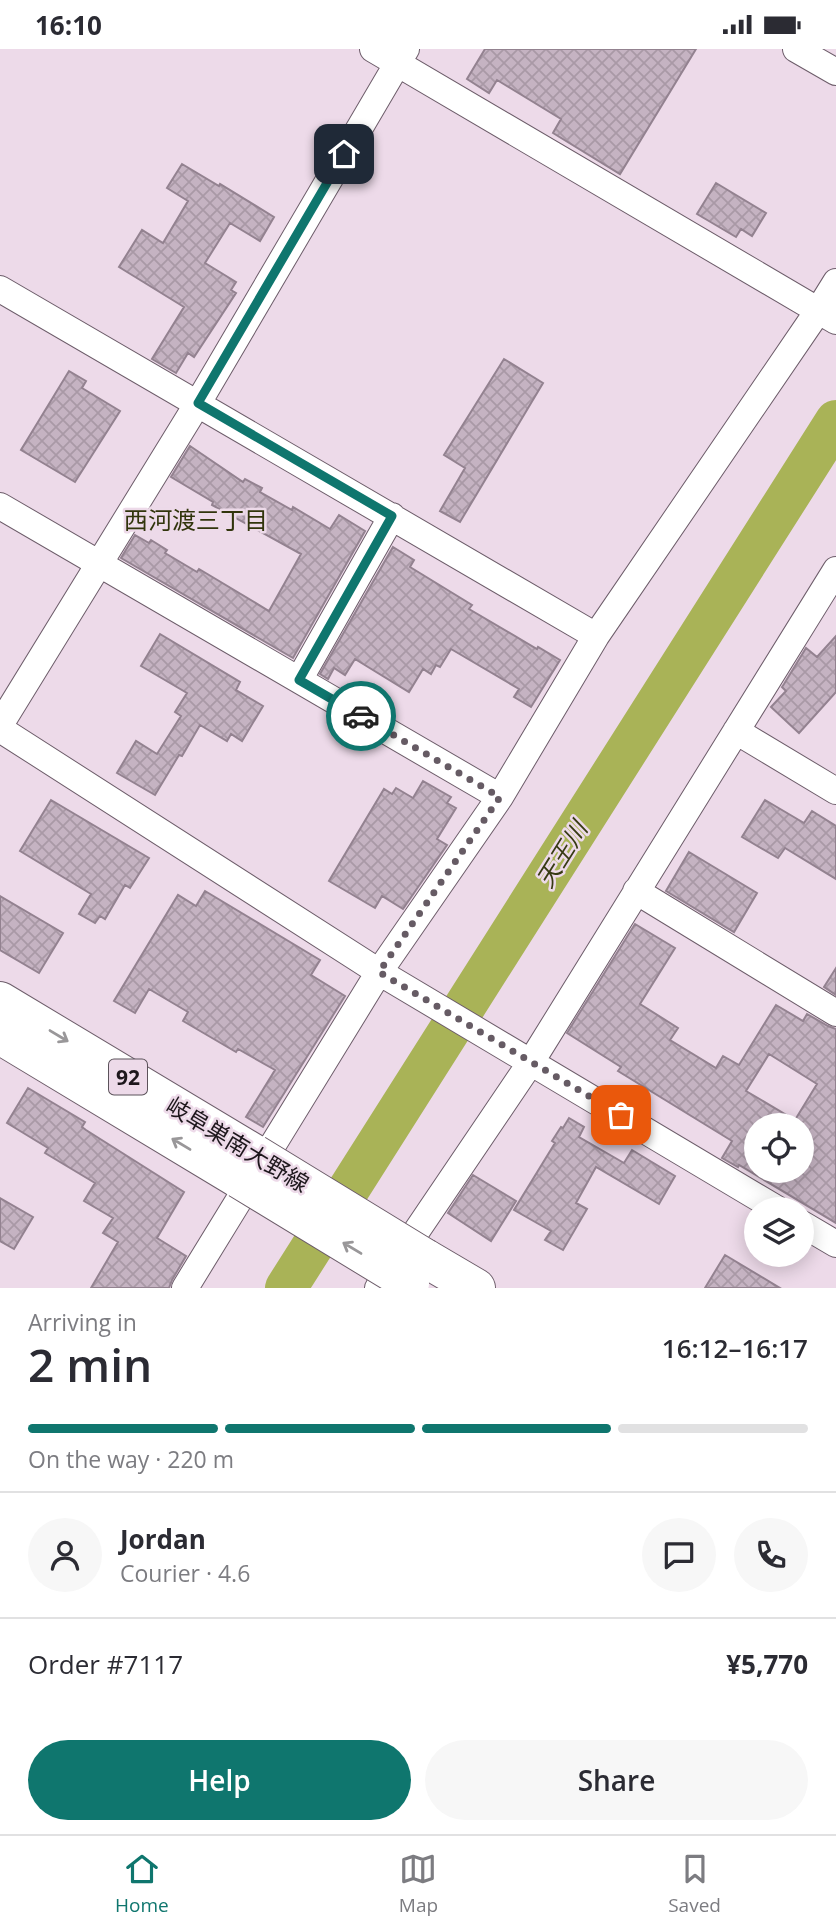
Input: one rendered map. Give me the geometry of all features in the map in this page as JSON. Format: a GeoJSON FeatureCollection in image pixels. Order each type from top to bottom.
{"type":"FeatureCollection","features":[{"type":"Feature","properties":{"kind":"main road","name":"岐阜巣南大野線"},"geometry":{"type":"LineString","coordinates":[[0,1001],[247,1166],[408,1279],[476,1288]]}},
{"type":"Feature","properties":{"kind":"main road","name":"岐阜巣南大野線"},"geometry":{"type":"LineString","coordinates":[[0,1035],[247,1166]]}},
{"type":"Feature","properties":{"kind":"street"},"geometry":{"type":"LineString","coordinates":[[373,49],[401,56],[827,316]]}},
{"type":"Feature","properties":{"kind":"street"},"geometry":{"type":"LineString","coordinates":[[796,49],[836,72]]}},
{"type":"Feature","properties":{"kind":"street"},"geometry":{"type":"LineString","coordinates":[[401,56],[198,403],[0,727],[379,972],[758,1197]]}},
{"type":"Feature","properties":{"kind":"street"},"geometry":{"type":"LineString","coordinates":[[185,1288],[379,972],[500,797],[596,636],[827,316],[836,282]]}},
{"type":"Feature","properties":{"kind":"street"},"geometry":{"type":"LineString","coordinates":[[0,289],[596,636]]}},
{"type":"Feature","properties":{"kind":"street"},"geometry":{"type":"LineString","coordinates":[[0,506],[500,797]]}},
{"type":"Feature","properties":{"kind":"street"},"geometry":{"type":"LineString","coordinates":[[299,680],[392,516]]}},
{"type":"Feature","properties":{"kind":"street"},"geometry":{"type":"LineString","coordinates":[[408,1279],[531,1062],[736,731],[834,579]]}},
{"type":"Feature","properties":{"kind":"street"},"geometry":{"type":"LineString","coordinates":[[736,731],[836,790]]}},
{"type":"Feature","properties":{"kind":"street"},"geometry":{"type":"LineString","coordinates":[[636,891],[836,1013]]}},
{"type":"Feature","properties":{"kind":"street"},"geometry":{"type":"LineString","coordinates":[[814,1231],[836,1244]]}},
{"type":"Feature","properties":{"kind":"building"},"geometry":{"type":"Polygon","coordinates":[[[485,49],[696,49],[620,174],[553,133],[561,119],[497,80],[489,93],[467,79],[485,49]]]}},
{"type":"Feature","properties":{"kind":"building"},"geometry":{"type":"Polygon","coordinates":[[[182,164],[274,217],[260,241],[230,223],[205,263],[236,282],[231,290],[236,293],[194,357],[188,353],[176,373],[152,359],[184,307],[119,267],[142,230],[163,243],[188,201],[167,188],[182,164]]]}},
{"type":"Feature","properties":{"kind":"building"},"geometry":{"type":"Polygon","coordinates":[[[716,183],[766,213],[752,236],[741,229],[736,237],[697,214],[716,183]]]}},
{"type":"Feature","properties":{"kind":"building"},"geometry":{"type":"Polygon","coordinates":[[[504,359],[543,383],[460,522],[440,511],[465,468],[444,455],[504,359]]]}},
{"type":"Feature","properties":{"kind":"building"},"geometry":{"type":"Polygon","coordinates":[[[69,371],[86,381],[82,388],[120,411],[75,482],[21,450],[69,371]]]}},
{"type":"Feature","properties":{"kind":"building"},"geometry":{"type":"Polygon","coordinates":[[[190,446],[243,482],[245,479],[262,488],[260,492],[292,510],[293,507],[330,529],[339,515],[365,531],[293,658],[121,558],[135,535],[149,543],[151,540],[167,550],[165,553],[197,572],[199,569],[269,611],[301,554],[212,505],[213,502],[171,477],[190,446]]]}},
{"type":"Feature","properties":{"kind":"building"},"geometry":{"type":"Polygon","coordinates":[[[393,547],[414,560],[410,567],[472,605],[469,609],[560,660],[531,707],[514,697],[519,689],[451,649],[440,667],[436,665],[431,674],[423,669],[409,692],[355,659],[345,675],[334,668],[328,679],[320,674],[393,547]]]}},
{"type":"Feature","properties":{"kind":"building"},"geometry":{"type":"Polygon","coordinates":[[[160,634],[240,682],[236,690],[263,706],[242,741],[231,734],[227,741],[200,725],[155,795],[117,773],[136,741],[157,754],[181,716],[175,712],[187,693],[141,666],[160,634]]]}},
{"type":"Feature","properties":{"kind":"building"},"geometry":{"type":"Polygon","coordinates":[[[836,636],[836,692],[799,733],[771,707],[786,691],[782,687],[806,648],[817,657],[836,636]]]}},
{"type":"Feature","properties":{"kind":"building"},"geometry":{"type":"Polygon","coordinates":[[[423,781],[451,797],[447,803],[456,808],[437,839],[447,845],[403,909],[382,896],[375,908],[329,881],[384,789],[392,794],[396,788],[413,798],[423,781]]]}},
{"type":"Feature","properties":{"kind":"building"},"geometry":{"type":"Polygon","coordinates":[[[51,800],[149,858],[130,888],[125,885],[105,919],[100,916],[95,923],[79,914],[91,894],[20,851],[51,800]]]}},
{"type":"Feature","properties":{"kind":"building"},"geometry":{"type":"Polygon","coordinates":[[[765,800],[804,823],[812,811],[836,826],[836,879],[785,848],[778,858],[742,837],[765,800]]]}},
{"type":"Feature","properties":{"kind":"building"},"geometry":{"type":"Polygon","coordinates":[[[689,852],[757,893],[734,932],[666,891],[689,852]]]}},
{"type":"Feature","properties":{"kind":"building"},"geometry":{"type":"Polygon","coordinates":[[[205,891],[320,960],[311,975],[345,996],[263,1127],[246,1117],[275,1070],[238,1049],[236,1052],[183,1021],[188,1012],[149,989],[135,1013],[114,1001],[178,895],[196,906],[205,891]]]}},
{"type":"Feature","properties":{"kind":"building"},"geometry":{"type":"Polygon","coordinates":[[[0,896],[63,933],[39,973],[0,950],[0,896]]]}},
{"type":"Feature","properties":{"kind":"building"},"geometry":{"type":"Polygon","coordinates":[[[635,924],[675,948],[640,1004],[678,1028],[670,1040],[716,1068],[723,1056],[739,1065],[776,1005],[803,1021],[807,1014],[836,1029],[836,1223],[814,1210],[814,1197],[793,1197],[769,1183],[814,1183],[814,1113],[799,1113],[817,1084],[769,1054],[746,1091],[783,1113],[744,1113],[744,1168],[722,1158],[732,1141],[618,1071],[621,1067],[567,1033],[635,924]]]}},
{"type":"Feature","properties":{"kind":"building"},"geometry":{"type":"Polygon","coordinates":[[[836,968],[836,995],[824,987],[836,968]]]}},
{"type":"Feature","properties":{"kind":"building"},"geometry":{"type":"Polygon","coordinates":[[[28,1088],[85,1122],[82,1127],[86,1130],[184,1192],[157,1238],[186,1256],[169,1288],[91,1288],[118,1242],[103,1233],[113,1218],[84,1201],[95,1183],[45,1153],[48,1148],[7,1123],[28,1088]]]}},
{"type":"Feature","properties":{"kind":"building"},"geometry":{"type":"Polygon","coordinates":[[[569,1118],[584,1127],[579,1137],[624,1163],[632,1150],[675,1176],[659,1204],[596,1167],[576,1203],[587,1209],[563,1250],[545,1240],[551,1231],[514,1210],[555,1143],[552,1141],[569,1118]]]}},
{"type":"Feature","properties":{"kind":"building"},"geometry":{"type":"Polygon","coordinates":[[[473,1175],[516,1201],[491,1241],[448,1213],[473,1175]]]}},
{"type":"Feature","properties":{"kind":"building"},"geometry":{"type":"Polygon","coordinates":[[[0,1198],[33,1217],[14,1249],[0,1241],[0,1198]]]}},
{"type":"Feature","properties":{"kind":"building"},"geometry":{"type":"Polygon","coordinates":[[[725,1255],[780,1288],[705,1288],[725,1255]]]}},
{"type":"Feature","properties":{"kind":"waterway","name":"天王川"},"geometry":{"type":"LineString","coordinates":[[286,1288],[836,421]]}},
{"type":"Feature","properties":{"kind":"way so far"},"geometry":{"type":"LineString","coordinates":[[361,716],[500,797],[379,972],[621,1115]]}},
{"type":"Feature","properties":{"kind":"district","name":"西河渡三丁目"},"geometry":{"type":"Point","coordinates":[196,519]}},
{"type":"Feature","properties":{"kind":"route"},"geometry":{"type":"LineString","coordinates":[[344,154],[198,403],[392,516],[299,680],[361,716]]}}]}
